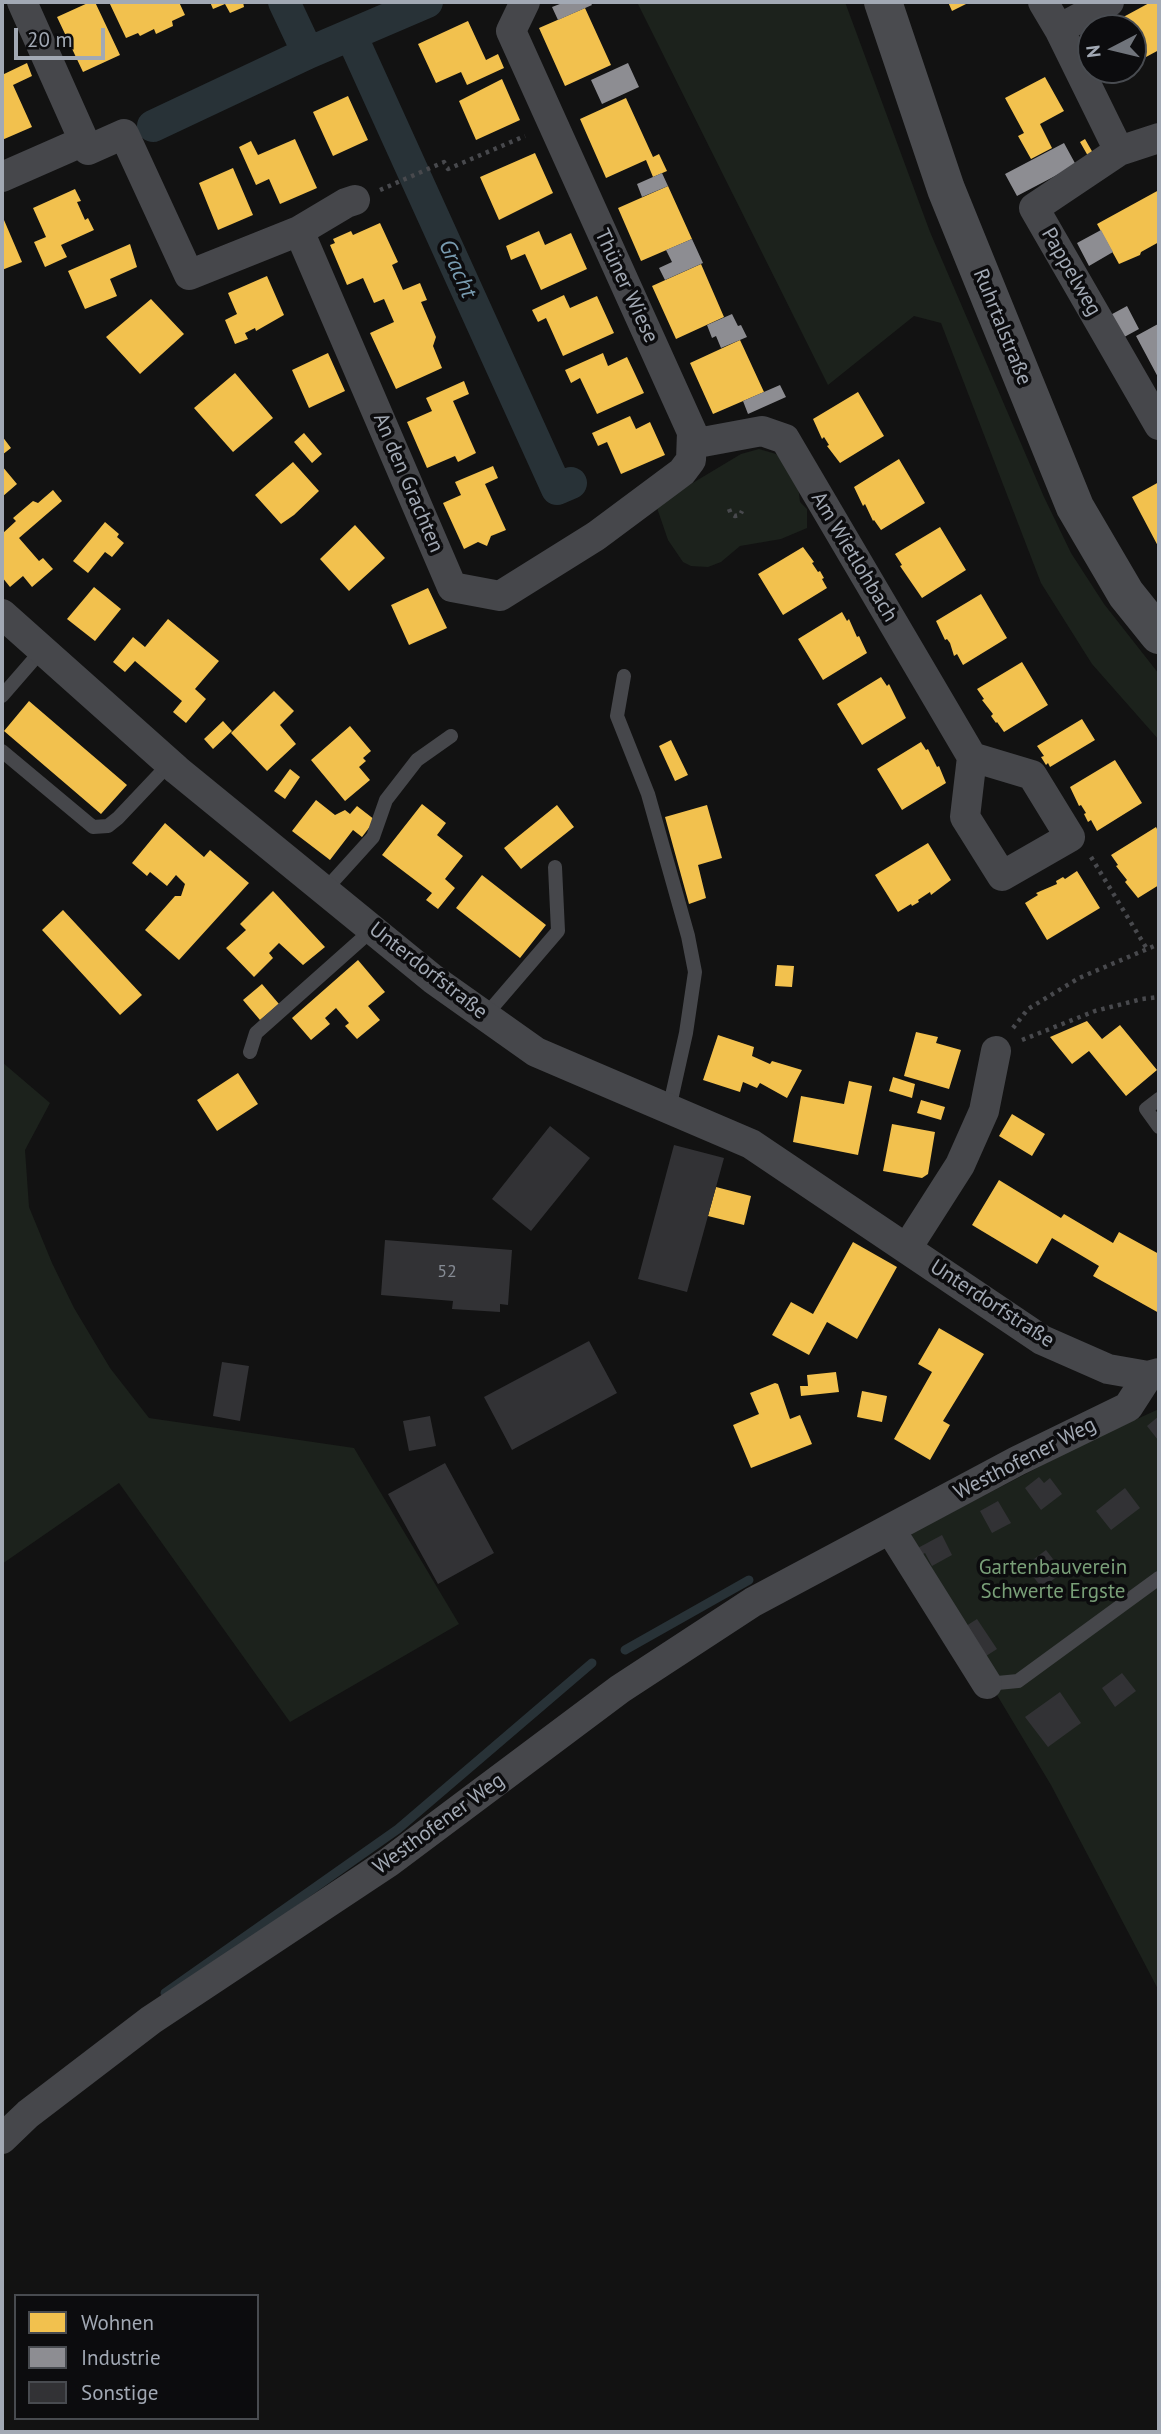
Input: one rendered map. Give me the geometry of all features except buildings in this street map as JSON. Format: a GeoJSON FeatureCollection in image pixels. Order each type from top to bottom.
{"type":"FeatureCollection","features":[{"type":"Feature","properties":{"kind":"main road","name":"Ruhrtalstraße"},"geometry":{"type":"LineString","coordinates":[[883,2],[946,189],[1075,507],[1126,594],[1159,635]]}},
{"type":"Feature","properties":{"kind":"street"},"geometry":{"type":"LineString","coordinates":[[23,2],[88,150],[124,134],[189,275],[299,230],[355,200]]}},
{"type":"Feature","properties":{"kind":"street","name":"Thüner Wiese"},"geometry":{"type":"LineString","coordinates":[[525,2],[511,31],[692,432],[692,444]]}},
{"type":"Feature","properties":{"kind":"street"},"geometry":{"type":"LineString","coordinates":[[1043,2],[1119,151]]}},
{"type":"Feature","properties":{"kind":"street"},"geometry":{"type":"LineString","coordinates":[[1059,29],[1109,2]]}},
{"type":"Feature","properties":{"kind":"street","name":"Pappelweg"},"geometry":{"type":"LineString","coordinates":[[1159,138],[1119,151],[1034,208],[1159,425]]}},
{"type":"Feature","properties":{"kind":"street"},"geometry":{"type":"LineString","coordinates":[[2,177],[84,141]]}},
{"type":"Feature","properties":{"kind":"street","name":"An den Grachten"},"geometry":{"type":"LineString","coordinates":[[299,230],[452,587],[500,596],[596,536],[682,472],[691,460],[692,444]]}},
{"type":"Feature","properties":{"kind":"street","name":"Am Wietlohbach"},"geometry":{"type":"LineString","coordinates":[[692,444],[762,431],[785,439],[972,757]]}},
{"type":"Feature","properties":{"kind":"street","name":"Unterdorfstraße"},"geometry":{"type":"LineString","coordinates":[[2,614],[170,763],[433,979],[536,1052],[751,1144],[1042,1340],[1108,1370],[1154,1374]]}},
{"type":"Feature","properties":{"kind":"street"},"geometry":{"type":"LineString","coordinates":[[972,757],[1032,775],[1070,837],[1002,876],[965,817],[972,757]]}},
{"type":"Feature","properties":{"kind":"street","name":"Unterdorfstraße"},"geometry":{"type":"LineString","coordinates":[[907,1248],[960,1165],[984,1111],[996,1051]]}},
{"type":"Feature","properties":{"kind":"street","name":"Westhofener Weg"},"geometry":{"type":"LineString","coordinates":[[2,2139],[28,2114],[151,2020],[390,1863],[620,1689],[753,1602],[1017,1461],[1128,1406],[1154,1374]]}},
{"type":"Feature","properties":{"kind":"street"},"geometry":{"type":"LineString","coordinates":[[890,1529],[986,1684]]}},
{"type":"Feature","properties":{"kind":"lane"},"geometry":{"type":"LineString","coordinates":[[2,696],[42,650]]}},
{"type":"Feature","properties":{"kind":"lane"},"geometry":{"type":"LineString","coordinates":[[624,676],[617,716],[648,794],[688,936],[695,972],[686,1033],[669,1109]]}},
{"type":"Feature","properties":{"kind":"lane"},"geometry":{"type":"LineString","coordinates":[[325,890],[373,837],[387,800],[416,760],[451,736]]}},
{"type":"Feature","properties":{"kind":"lane"},"geometry":{"type":"LineString","coordinates":[[2,751],[93,827],[108,826],[118,818],[170,763]]}},
{"type":"Feature","properties":{"kind":"lane"},"geometry":{"type":"LineString","coordinates":[[485,1016],[558,931],[555,867]]}},
{"type":"Feature","properties":{"kind":"lane"},"geometry":{"type":"LineString","coordinates":[[250,1052],[256,1033],[373,929]]}},
{"type":"Feature","properties":{"kind":"lane"},"geometry":{"type":"LineString","coordinates":[[1159,1099],[1146,1109],[1159,1127]]}},
{"type":"Feature","properties":{"kind":"lane"},"geometry":{"type":"LineString","coordinates":[[986,1684],[1018,1681],[1159,1578]]}},
{"type":"Feature","properties":{"kind":"path"},"geometry":{"type":"LineString","coordinates":[[396,183],[436,164],[444,162],[448,169],[552,125]]}},
{"type":"Feature","properties":{"kind":"path"},"geometry":{"type":"LineString","coordinates":[[729,509],[735,516],[740,515],[742,510]]}},
{"type":"Feature","properties":{"kind":"path"},"geometry":{"type":"LineString","coordinates":[[1070,837],[1091,858],[1147,949]]}},
{"type":"Feature","properties":{"kind":"path"},"geometry":{"type":"LineString","coordinates":[[996,1051],[1028,1009],[1079,978],[1159,944]]}},
{"type":"Feature","properties":{"kind":"path"},"geometry":{"type":"LineString","coordinates":[[996,1051],[1095,1011],[1159,997]]}},
{"type":"Feature","properties":{"kind":"green space"},"geometry":{"type":"Polygon","coordinates":[[[637,2],[845,2],[930,232],[1044,497],[1071,553],[1104,604],[1159,674],[1159,740],[1092,664],[1041,583],[941,323],[914,316],[828,385],[637,2]]]}},
{"type":"Feature","properties":{"kind":"green space"},"geometry":{"type":"Polygon","coordinates":[[[759,449],[776,454],[788,465],[798,486],[800,502],[807,509],[807,528],[781,539],[740,546],[721,562],[708,567],[691,566],[683,562],[668,540],[656,505],[741,454],[759,449]]]}},
{"type":"Feature","properties":{"kind":"green space"},"geometry":{"type":"Polygon","coordinates":[[[2,1062],[50,1103],[25,1150],[29,1207],[52,1263],[74,1308],[110,1368],[149,1418],[354,1448],[459,1624],[290,1722],[119,1483],[2,1564],[2,1062]]]}},
{"type":"Feature","properties":{"kind":"green space","name":"Gartenbauverein Schwerte Ergste"},"geometry":{"type":"Polygon","coordinates":[[[1159,1409],[1159,1991],[1051,1785],[910,1550],[912,1533],[1093,1439],[1159,1409]]]}},
{"type":"Feature","properties":{"kind":"waterway","name":"Gracht"},"geometry":{"type":"LineString","coordinates":[[284,2],[308,53]]}},
{"type":"Feature","properties":{"kind":"waterway","name":"Gracht"},"geometry":{"type":"LineString","coordinates":[[153,126],[308,53],[427,2]]}},
{"type":"Feature","properties":{"kind":"waterway","name":"Gracht"},"geometry":{"type":"LineString","coordinates":[[351,35],[557,489],[571,483]]}},
{"type":"Feature","properties":{"kind":"waterway"},"geometry":{"type":"LineString","coordinates":[[625,1650],[749,1580]]}},
{"type":"Feature","properties":{"kind":"waterway"},"geometry":{"type":"LineString","coordinates":[[165,1993],[398,1829],[592,1663]]}}]}
